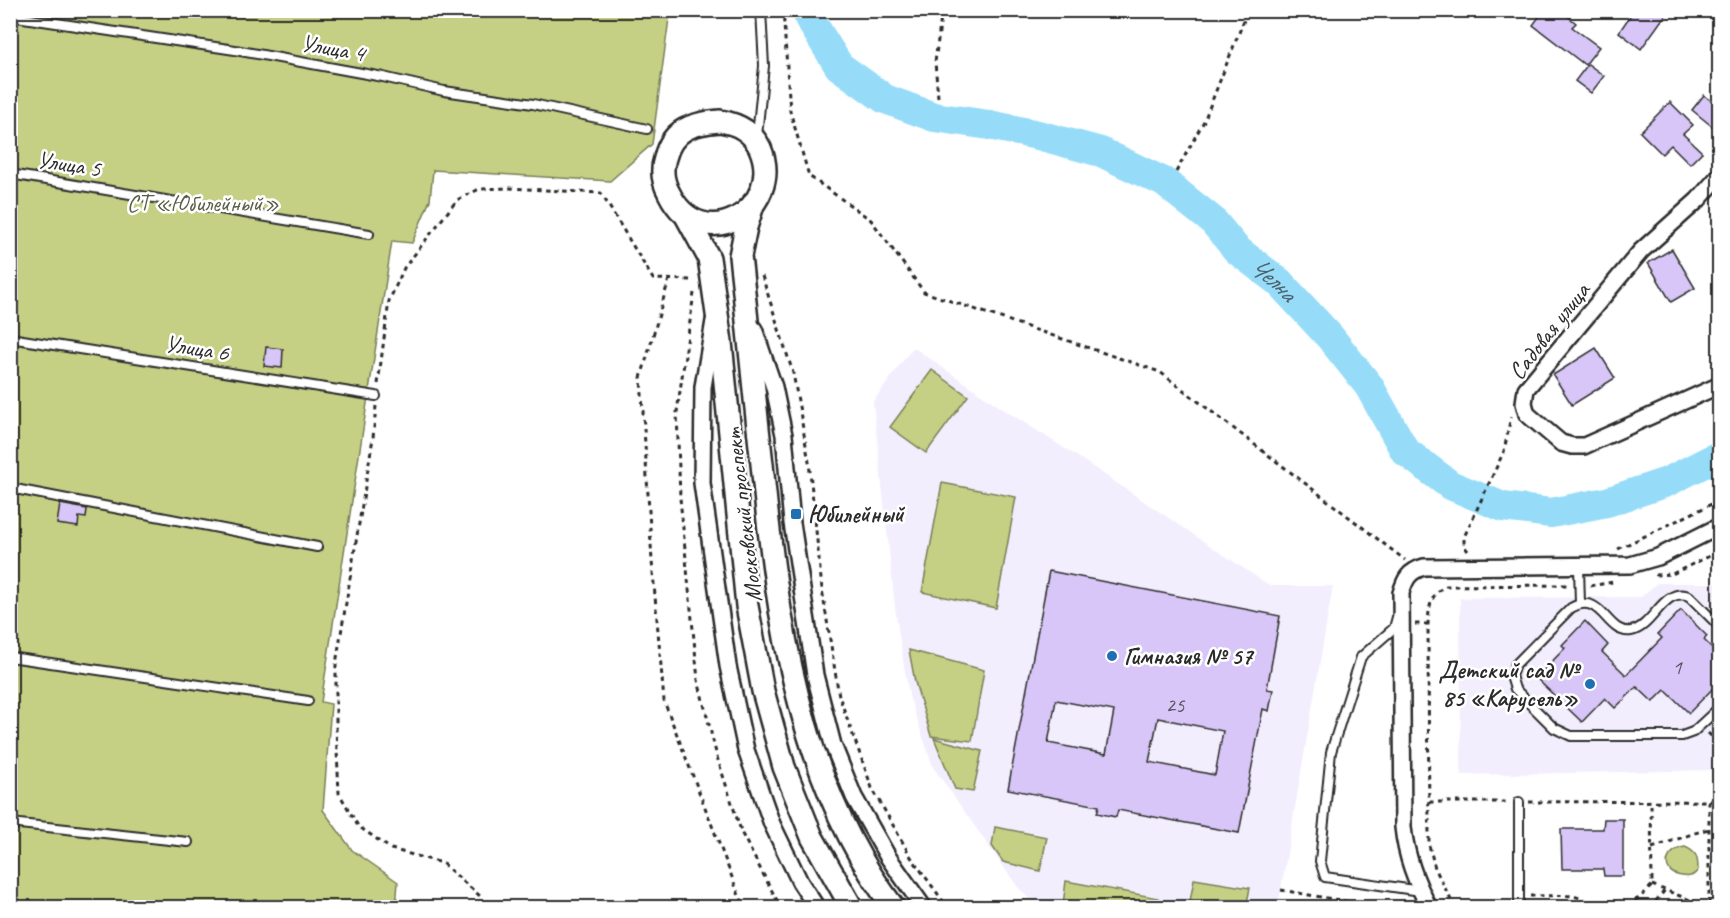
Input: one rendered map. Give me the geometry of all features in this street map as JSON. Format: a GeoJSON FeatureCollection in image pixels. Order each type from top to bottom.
{"type":"FeatureCollection","features":[{"type":"Feature","properties":{"kind":"main road","name":"Московский проспект"},"geometry":{"type":"LineString","coordinates":[[720,121],[734,123],[746,131],[756,140],[766,167],[765,181],[754,202],[744,214],[719,225],[712,226],[695,222],[685,214],[675,204],[663,177],[663,162],[668,147],[676,135],[691,126],[720,121]]}},
{"type":"Feature","properties":{"kind":"main road","name":"Московский проспект"},"geometry":{"type":"LineString","coordinates":[[754,202],[740,256],[773,570],[792,675],[820,773],[848,835],[894,908]]}},
{"type":"Feature","properties":{"kind":"main road","name":"Московский проспект"},"geometry":{"type":"LineString","coordinates":[[685,214],[709,258],[721,342],[747,606],[763,691],[784,767],[812,837],[852,908]]}},
{"type":"Feature","properties":{"kind":"street","name":"Садовая улица"},"geometry":{"type":"LineString","coordinates":[[1719,175],[1698,200],[1641,250],[1526,389],[1524,403],[1527,414],[1561,443],[1584,446],[1719,385]]}},
{"type":"Feature","properties":{"kind":"street"},"geometry":{"type":"LineString","coordinates":[[716,306],[703,387],[702,483],[728,666],[746,750],[772,824],[800,882],[817,908]]}},
{"type":"Feature","properties":{"kind":"street"},"geometry":{"type":"LineString","coordinates":[[745,306],[774,387],[784,435],[792,523],[814,675],[833,745],[860,807],[888,857],[924,908]]}},
{"type":"Feature","properties":{"kind":"street"},"geometry":{"type":"LineString","coordinates":[[1429,908],[1409,863],[1402,827],[1401,593],[1404,581],[1409,574],[1424,567],[1622,566],[1644,562],[1719,526]]}},
{"type":"Feature","properties":{"kind":"lane"},"geometry":{"type":"LineString","coordinates":[[756,140],[764,66],[761,10]]}},
{"type":"Feature","properties":{"kind":"lane","name":"Улица 4"},"geometry":{"type":"LineString","coordinates":[[10,16],[235,50],[383,77],[444,91],[533,104],[647,129]]}},
{"type":"Feature","properties":{"kind":"lane","name":"Улица 5"},"geometry":{"type":"LineString","coordinates":[[10,174],[369,234]]}},
{"type":"Feature","properties":{"kind":"lane","name":"Улица 6"},"geometry":{"type":"LineString","coordinates":[[10,338],[376,396]]}},
{"type":"Feature","properties":{"kind":"lane"},"geometry":{"type":"LineString","coordinates":[[10,488],[317,547]]}},
{"type":"Feature","properties":{"kind":"lane"},"geometry":{"type":"LineString","coordinates":[[1580,567],[1580,604]]}},
{"type":"Feature","properties":{"kind":"lane"},"geometry":{"type":"LineString","coordinates":[[1719,627],[1685,594],[1674,595],[1643,625],[1630,631],[1618,628],[1597,607],[1580,604],[1571,608],[1515,665],[1512,683],[1515,689],[1554,728],[1565,734],[1577,736],[1682,736],[1693,732],[1719,707]]}},
{"type":"Feature","properties":{"kind":"lane"},"geometry":{"type":"LineString","coordinates":[[1401,605],[1394,628],[1361,657],[1331,752],[1320,861],[1325,877],[1421,891]]}},
{"type":"Feature","properties":{"kind":"lane"},"geometry":{"type":"LineString","coordinates":[[10,657],[308,701]]}},
{"type":"Feature","properties":{"kind":"lane"},"geometry":{"type":"LineString","coordinates":[[1519,802],[1519,908]]}},
{"type":"Feature","properties":{"kind":"lane"},"geometry":{"type":"LineString","coordinates":[[10,823],[188,842]]}},
{"type":"Feature","properties":{"kind":"path"},"geometry":{"type":"LineString","coordinates":[[783,10],[790,111],[809,176],[870,220],[924,292],[1160,372],[1416,569]]}},
{"type":"Feature","properties":{"kind":"path"},"geometry":{"type":"LineString","coordinates":[[938,97],[935,62],[942,10]]}},
{"type":"Feature","properties":{"kind":"path"},"geometry":{"type":"LineString","coordinates":[[1176,172],[1204,121],[1248,10]]}},
{"type":"Feature","properties":{"kind":"path"},"geometry":{"type":"LineString","coordinates":[[480,908],[480,896],[442,863],[391,849],[358,826],[339,793],[336,664],[373,438],[376,396],[389,301],[404,268],[457,200],[479,189],[509,188],[601,193],[653,279],[712,279]]}},
{"type":"Feature","properties":{"kind":"path"},"geometry":{"type":"LineString","coordinates":[[742,275],[761,274],[793,373],[809,462],[822,589],[839,696],[872,788],[911,856],[948,908]]}},
{"type":"Feature","properties":{"kind":"path"},"geometry":{"type":"LineString","coordinates":[[669,279],[641,378],[652,561],[664,700],[740,898],[748,908]]}},
{"type":"Feature","properties":{"kind":"path"},"geometry":{"type":"LineString","coordinates":[[1470,552],[1464,548],[1464,537],[1504,451]]}},
{"type":"Feature","properties":{"kind":"path"},"geometry":{"type":"LineString","coordinates":[[1614,550],[1719,500]]}},
{"type":"Feature","properties":{"kind":"path"},"geometry":{"type":"LineString","coordinates":[[1519,896],[1573,897],[1603,907],[1613,907],[1624,905],[1642,896],[1652,885],[1651,801]]}},
{"type":"Feature","properties":{"kind":"path"},"geometry":{"type":"LineString","coordinates":[[1652,885],[1709,908],[1708,801]]}},
{"type":"Feature","properties":{"kind":"path"},"geometry":{"type":"LineString","coordinates":[[1429,802],[1719,801]]}},
{"type":"Feature","properties":{"kind":"path"},"geometry":{"type":"LineString","coordinates":[[1652,848],[1709,829]]}},
{"type":"Feature","properties":{"kind":"path"},"geometry":{"type":"LineString","coordinates":[[1281,890],[1384,908]]}},
{"type":"Feature","properties":{"kind":"path"},"geometry":{"type":"LineString","coordinates":[[1650,908],[1665,890]]}},
{"type":"Feature","properties":{"kind":"path"},"geometry":{"type":"LineString","coordinates":[[1449,908],[1454,905]]}},
{"type":"Feature","properties":{"kind":"shaded area","name":"Гимназия № 57"},"geometry":{"type":"Polygon","coordinates":[[[913,347],[1270,586],[1333,586],[1278,907],[1037,907],[1017,886],[933,767],[909,696],[896,616],[873,402],[913,347]]]}},
{"type":"Feature","properties":{"kind":"shaded area","name":"Детский сад № 85 «Карусель»"},"geometry":{"type":"Polygon","coordinates":[[[1657,583],[1719,583],[1719,770],[1461,775],[1460,598],[1641,597],[1657,583]]]}},
{"type":"Feature","properties":{"kind":"green space","name":"СТ «Юбилейный»"},"geometry":{"type":"Polygon","coordinates":[[[10,11],[670,11],[652,144],[610,181],[433,170],[430,200],[412,243],[392,241],[321,702],[331,704],[323,810],[352,850],[398,882],[396,907],[11,907],[10,11]]]}},
{"type":"Feature","properties":{"kind":"green space"},"geometry":{"type":"Polygon","coordinates":[[[932,370],[968,396],[926,453],[890,427],[932,370]]]}},
{"type":"Feature","properties":{"kind":"green space"},"geometry":{"type":"Polygon","coordinates":[[[942,483],[1016,497],[996,608],[922,592],[942,483]]]}},
{"type":"Feature","properties":{"kind":"green space"},"geometry":{"type":"Polygon","coordinates":[[[909,650],[984,670],[972,741],[931,736],[915,682],[909,650]]]}},
{"type":"Feature","properties":{"kind":"green space"},"geometry":{"type":"Polygon","coordinates":[[[934,738],[982,751],[973,792],[955,789],[934,738]]]}},
{"type":"Feature","properties":{"kind":"green space"},"geometry":{"type":"Polygon","coordinates":[[[995,827],[1047,837],[1040,871],[1003,862],[992,846],[995,827]]]}},
{"type":"Feature","properties":{"kind":"green space"},"geometry":{"type":"Polygon","coordinates":[[[1685,847],[1694,853],[1698,862],[1698,870],[1689,876],[1670,871],[1667,862],[1673,852],[1685,847]]]}},
{"type":"Feature","properties":{"kind":"green space"},"geometry":{"type":"Polygon","coordinates":[[[1194,879],[1250,888],[1246,907],[1189,907],[1194,879]]]}},
{"type":"Feature","properties":{"kind":"green space"},"geometry":{"type":"Polygon","coordinates":[[[1066,881],[1158,898],[1156,907],[1066,907],[1063,905],[1066,881]]]}},
{"type":"Feature","properties":{"kind":"building"},"geometry":{"type":"Polygon","coordinates":[[[1544,10],[1560,10],[1576,23],[1572,27],[1599,47],[1585,65],[1533,25],[1544,10]]]}},
{"type":"Feature","properties":{"kind":"building"},"geometry":{"type":"Polygon","coordinates":[[[1634,10],[1669,10],[1641,49],[1619,32],[1634,10]]]}},
{"type":"Feature","properties":{"kind":"building"},"geometry":{"type":"Polygon","coordinates":[[[1588,64],[1604,76],[1591,93],[1575,81],[1588,64]]]}},
{"type":"Feature","properties":{"kind":"building"},"geometry":{"type":"Polygon","coordinates":[[[1704,95],[1719,107],[1719,132],[1692,110],[1704,95]]]}},
{"type":"Feature","properties":{"kind":"building"},"geometry":{"type":"Polygon","coordinates":[[[1670,102],[1693,125],[1683,134],[1702,152],[1690,164],[1671,145],[1662,154],[1640,132],[1670,102]]]}},
{"type":"Feature","properties":{"kind":"building"},"geometry":{"type":"Polygon","coordinates":[[[1672,249],[1695,288],[1671,302],[1648,263],[1672,249]]]}},
{"type":"Feature","properties":{"kind":"building"},"geometry":{"type":"Polygon","coordinates":[[[266,347],[283,349],[282,368],[264,366],[266,347]]]}},
{"type":"Feature","properties":{"kind":"building"},"geometry":{"type":"Polygon","coordinates":[[[1596,348],[1615,378],[1572,405],[1553,375],[1596,348]]]}},
{"type":"Feature","properties":{"kind":"building"},"geometry":{"type":"Polygon","coordinates":[[[60,504],[87,509],[86,518],[79,517],[78,527],[57,524],[60,504]]]}},
{"type":"Feature","properties":{"kind":"building"},"geometry":{"type":"Polygon","coordinates":[[[1049,571],[1280,616],[1267,689],[1273,690],[1269,711],[1263,709],[1239,833],[1118,810],[1116,817],[1097,813],[1099,806],[1008,789],[1049,571]],[[1056,700],[1048,743],[1106,754],[1114,711],[1056,700]],[[1158,718],[1149,762],[1215,775],[1223,731],[1158,718]]]}},
{"type":"Feature","properties":{"kind":"building"},"geometry":{"type":"Polygon","coordinates":[[[1681,610],[1707,636],[1704,640],[1719,655],[1719,682],[1689,713],[1665,690],[1653,702],[1637,687],[1615,708],[1605,698],[1582,722],[1536,678],[1565,648],[1562,645],[1585,621],[1608,645],[1602,652],[1626,675],[1662,638],[1658,634],[1681,610]]]}},
{"type":"Feature","properties":{"kind":"building"},"geometry":{"type":"Polygon","coordinates":[[[1604,819],[1623,819],[1623,876],[1604,876],[1603,869],[1562,869],[1561,829],[1603,829],[1604,819]]]}},
{"type":"Feature","properties":{"kind":"waterway","name":"Челна"},"geometry":{"type":"LineString","coordinates":[[810,10],[809,18],[839,66],[885,99],[934,117],[1038,135],[1101,152],[1164,182],[1213,221],[1237,250],[1279,282],[1330,337],[1369,386],[1405,451],[1450,485],[1503,507],[1551,513],[1607,502],[1667,482],[1720,455]]}},
{"type":"Feature","properties":{"kind":"place","name":"Юбилейный"},"geometry":{"type":"Point","coordinates":[796,514]}},
{"type":"Feature","properties":{"kind":"place","name":"Гимназия № 57"},"geometry":{"type":"Point","coordinates":[1112,656]}},
{"type":"Feature","properties":{"kind":"place","name":"Детский сад № 85 «Карусель»"},"geometry":{"type":"Point","coordinates":[1590,684]}}]}
